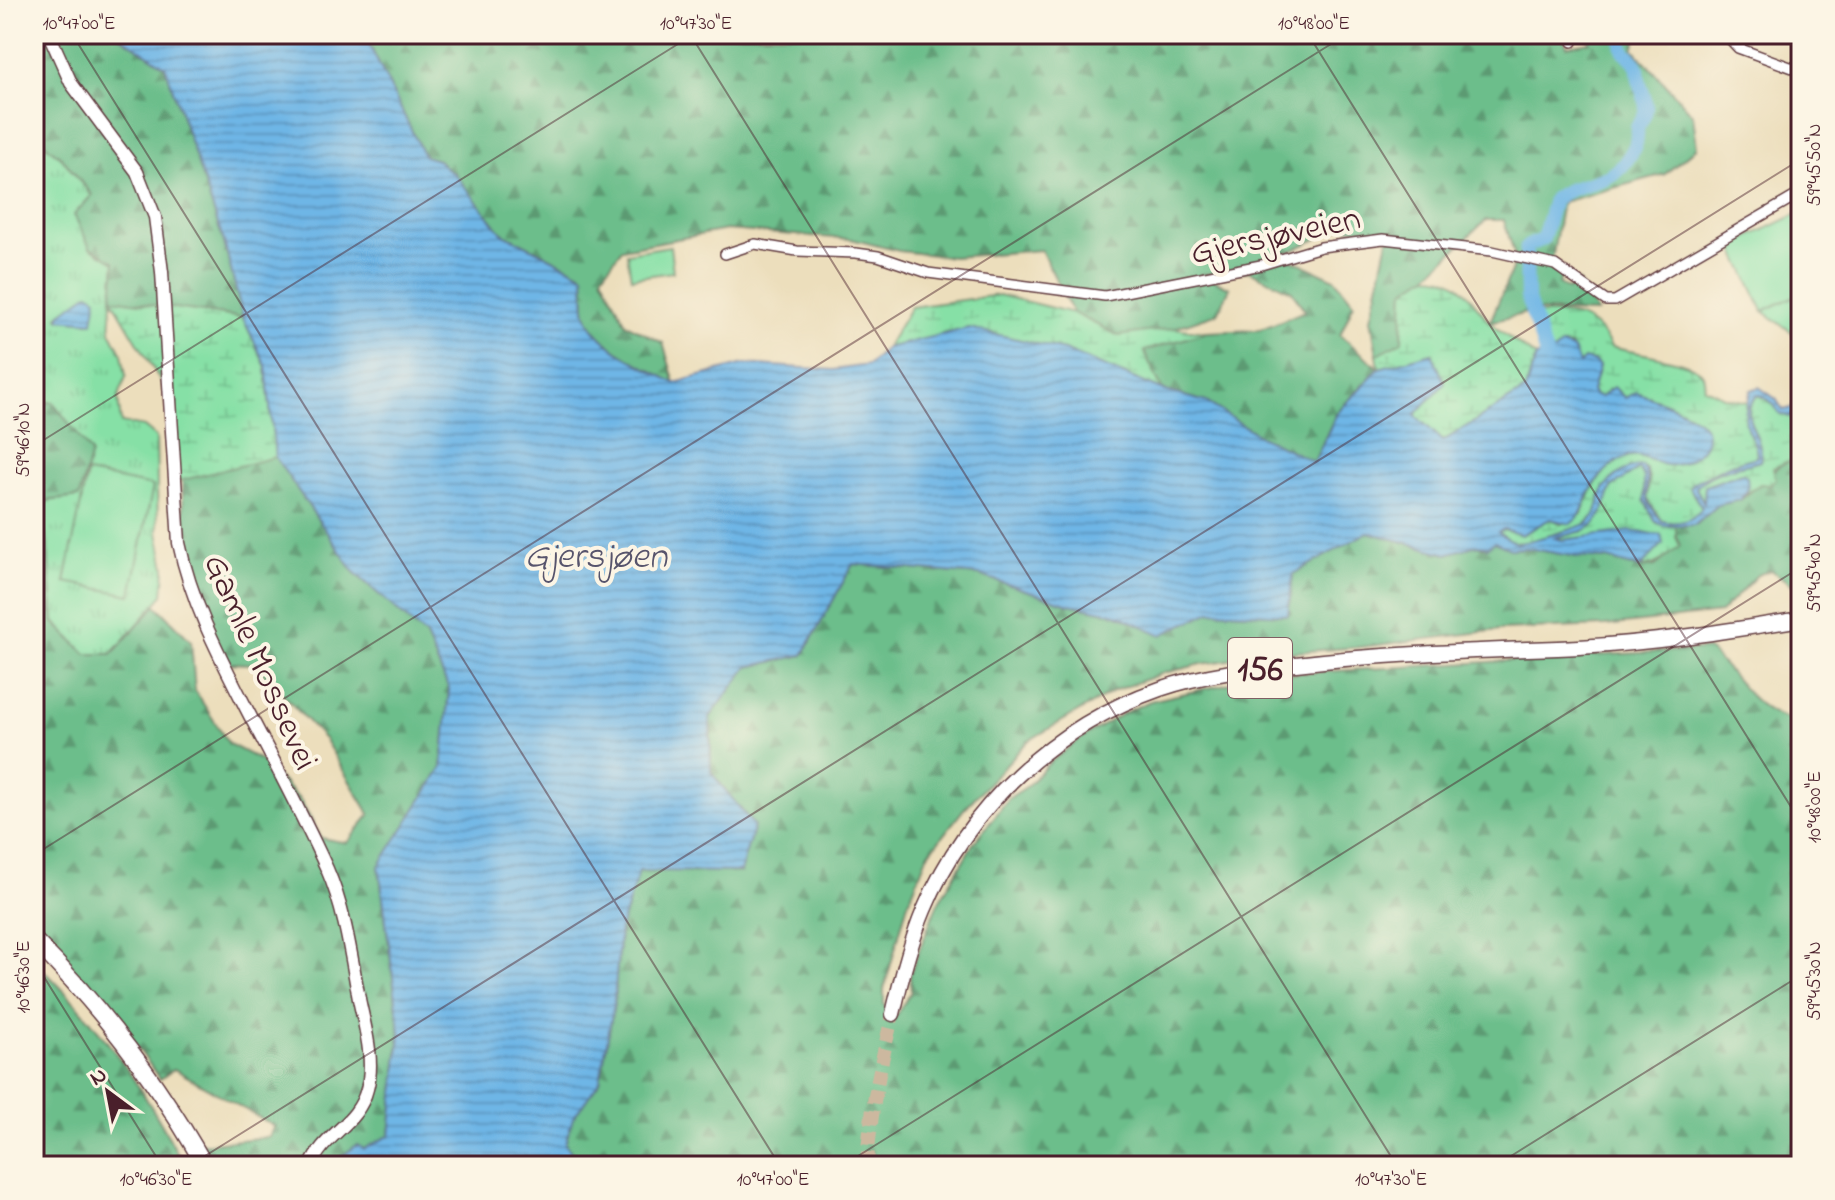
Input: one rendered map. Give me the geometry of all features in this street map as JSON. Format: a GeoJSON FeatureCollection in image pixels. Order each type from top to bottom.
{"type":"FeatureCollection","features":[{"type":"Feature","properties":{"kind":"highway"},"geometry":{"type":"LineString","coordinates":[[34,940],[76,983],[128,1045],[205,1166]]}},
{"type":"Feature","properties":{"kind":"highway"},"geometry":{"type":"LineString","coordinates":[[34,948],[123,1049],[197,1166]]}},
{"type":"Feature","properties":{"kind":"main road","name":"Gamle Mossevei"},"geometry":{"type":"LineString","coordinates":[[49,34],[71,83],[130,163],[146,191],[155,217],[161,261],[179,543],[184,568],[206,626],[327,870],[343,919],[367,1040],[368,1088],[356,1115],[319,1150],[311,1166]]}},
{"type":"Feature","properties":{"kind":"main road","name":"156"},"geometry":{"type":"LineString","coordinates":[[893,1014],[908,955],[924,910],[941,874],[972,825],[1007,785],[1044,753],[1085,725],[1139,697],[1191,680],[1267,667],[1435,652],[1610,645],[1801,619]]}},
{"type":"Feature","properties":{"kind":"street"},"geometry":{"type":"LineString","coordinates":[[1725,34],[1738,48],[1801,71]]}},
{"type":"Feature","properties":{"kind":"street","name":"Gjersjøveien"},"geometry":{"type":"LineString","coordinates":[[725,254],[755,244],[797,251],[856,253],[878,256],[928,273],[1105,296],[1261,265],[1321,247],[1383,239],[1526,257],[1555,265],[1606,301],[1615,301],[1801,193]]}},
{"type":"Feature","properties":{"kind":"green space"},"geometry":{"type":"Polygon","coordinates":[[[34,34],[117,34],[165,66],[224,242],[243,318],[112,299],[115,262],[90,247],[74,215],[92,195],[62,158],[45,144],[34,124],[34,34]]]}},
{"type":"Feature","properties":{"kind":"green space"},"geometry":{"type":"Polygon","coordinates":[[[364,34],[1562,34],[1567,46],[1590,42],[1587,34],[1639,34],[1633,48],[1693,115],[1697,147],[1665,174],[1562,202],[1551,266],[1562,273],[1559,284],[1568,290],[1578,281],[1597,313],[1535,311],[1490,322],[1516,260],[1504,220],[1486,220],[1429,274],[1404,291],[1402,342],[1377,355],[1371,319],[1389,235],[1343,227],[1282,255],[1335,279],[1354,303],[1340,335],[1379,368],[1337,412],[1314,462],[1260,436],[1206,402],[1162,390],[1144,351],[1206,332],[1259,330],[1305,311],[1292,291],[1249,271],[1202,274],[1230,288],[1218,313],[1174,328],[1119,336],[1073,313],[1041,250],[953,257],[899,251],[851,239],[726,230],[622,249],[602,276],[626,324],[663,343],[675,383],[623,355],[599,336],[586,314],[584,275],[502,233],[454,173],[438,160],[424,156],[364,34]]]}},
{"type":"Feature","properties":{"kind":"green space"},"geometry":{"type":"Polygon","coordinates":[[[34,124],[45,144],[62,158],[92,196],[90,247],[115,262],[110,331],[122,354],[126,376],[118,399],[121,423],[144,427],[156,437],[158,532],[165,568],[163,595],[112,654],[86,654],[54,622],[47,540],[38,514],[47,501],[53,402],[34,403],[34,124]],[[89,294],[58,317],[89,322],[89,294]]]}},
{"type":"Feature","properties":{"kind":"green space"},"geometry":{"type":"Polygon","coordinates":[[[1801,212],[1801,293],[1763,311],[1732,245],[1801,212]]]}},
{"type":"Feature","properties":{"kind":"green space"},"geometry":{"type":"Polygon","coordinates":[[[670,246],[673,272],[631,278],[627,253],[670,246]]]}},
{"type":"Feature","properties":{"kind":"green space"},"geometry":{"type":"Polygon","coordinates":[[[1426,276],[1458,284],[1495,327],[1536,357],[1525,390],[1443,441],[1414,415],[1433,353],[1379,368],[1377,355],[1402,341],[1404,291],[1426,276]]]}},
{"type":"Feature","properties":{"kind":"green space"},"geometry":{"type":"Polygon","coordinates":[[[1801,293],[1801,339],[1763,311],[1801,293]]]}},
{"type":"Feature","properties":{"kind":"green space"},"geometry":{"type":"Polygon","coordinates":[[[999,295],[1073,313],[1119,336],[1174,328],[1206,332],[1144,351],[1162,390],[1064,350],[969,328],[886,348],[911,307],[999,295]]]}},
{"type":"Feature","properties":{"kind":"green space"},"geometry":{"type":"Polygon","coordinates":[[[112,299],[243,318],[266,367],[275,457],[175,482],[170,397],[112,299]]]}},
{"type":"Feature","properties":{"kind":"green space"},"geometry":{"type":"Polygon","coordinates":[[[1535,314],[1580,317],[1597,327],[1611,347],[1676,361],[1698,370],[1704,377],[1705,388],[1724,397],[1747,402],[1746,418],[1757,457],[1731,464],[1692,483],[1693,494],[1702,508],[1685,521],[1662,521],[1647,498],[1649,478],[1646,469],[1631,467],[1609,483],[1602,493],[1595,515],[1585,525],[1523,543],[1511,542],[1497,532],[1504,529],[1522,535],[1550,519],[1562,524],[1582,514],[1598,481],[1610,467],[1626,457],[1638,455],[1667,465],[1679,464],[1703,448],[1707,436],[1693,416],[1636,392],[1625,398],[1616,389],[1609,389],[1601,397],[1595,396],[1592,391],[1599,366],[1584,359],[1579,364],[1570,346],[1561,345],[1554,352],[1547,351],[1547,358],[1535,314]]]}},
{"type":"Feature","properties":{"kind":"green space"},"geometry":{"type":"Polygon","coordinates":[[[1758,395],[1775,405],[1780,414],[1793,415],[1801,400],[1801,459],[1773,468],[1776,479],[1770,485],[1760,484],[1745,495],[1748,489],[1742,473],[1705,486],[1704,503],[1696,488],[1702,482],[1725,470],[1760,461],[1759,443],[1749,419],[1751,403],[1758,395]]]}},
{"type":"Feature","properties":{"kind":"green space"},"geometry":{"type":"Polygon","coordinates":[[[53,402],[91,453],[79,497],[47,501],[38,514],[47,540],[54,622],[86,654],[112,654],[156,605],[191,641],[195,691],[229,744],[262,761],[301,801],[321,838],[347,843],[370,815],[325,740],[255,664],[224,663],[206,626],[185,540],[182,479],[242,450],[275,457],[355,573],[426,636],[449,689],[442,768],[379,867],[400,1033],[390,1136],[364,1150],[357,1145],[328,1166],[212,1166],[201,1144],[269,1137],[274,1126],[174,1069],[160,1079],[118,1020],[34,928],[34,403],[53,402]]]}},
{"type":"Feature","properties":{"kind":"green space"},"geometry":{"type":"Polygon","coordinates":[[[1801,459],[1801,591],[1771,570],[1757,575],[1720,613],[1605,626],[1499,630],[1202,664],[1116,690],[1028,741],[964,809],[927,856],[907,906],[884,989],[884,1004],[889,1014],[896,1015],[911,992],[910,974],[937,905],[973,844],[1009,798],[1026,787],[1049,763],[1080,739],[1150,701],[1267,675],[1707,649],[1762,706],[1801,723],[1801,1166],[582,1166],[565,1144],[572,1118],[600,1081],[614,1003],[620,929],[639,870],[739,872],[754,826],[711,772],[710,717],[748,667],[803,655],[853,564],[979,575],[1069,604],[1116,614],[1162,634],[1211,611],[1288,615],[1293,574],[1368,532],[1447,554],[1494,542],[1520,549],[1607,559],[1640,568],[1655,566],[1680,546],[1676,526],[1697,524],[1718,505],[1740,500],[1760,484],[1765,484],[1779,466],[1801,459]]]}},
{"type":"Feature","properties":{"kind":"green space"},"geometry":{"type":"Polygon","coordinates":[[[1639,469],[1644,477],[1644,500],[1657,523],[1676,526],[1680,546],[1657,563],[1640,568],[1653,553],[1582,538],[1555,540],[1583,531],[1602,514],[1606,496],[1614,484],[1639,469]]]}},
{"type":"Feature","properties":{"kind":"green space"},"geometry":{"type":"Polygon","coordinates":[[[87,473],[153,486],[131,595],[65,582],[87,473]]]}},
{"type":"Feature","properties":{"kind":"green space"},"geometry":{"type":"Polygon","coordinates":[[[34,961],[99,1031],[153,1110],[184,1166],[34,1166],[34,961]]]}},
{"type":"Feature","properties":{"kind":"water","name":"Gjersjøen"},"geometry":{"type":"Polygon","coordinates":[[[117,34],[364,34],[424,156],[438,160],[454,173],[502,233],[584,275],[586,314],[599,336],[623,355],[675,383],[744,364],[833,370],[868,365],[886,348],[969,328],[1064,350],[1162,390],[1206,402],[1260,436],[1314,462],[1337,413],[1379,368],[1432,353],[1445,383],[1415,415],[1443,441],[1525,390],[1536,357],[1544,354],[1547,358],[1547,350],[1554,352],[1561,345],[1573,349],[1579,364],[1584,359],[1599,366],[1592,391],[1595,396],[1601,397],[1613,387],[1625,398],[1636,392],[1688,414],[1704,426],[1707,434],[1704,445],[1686,461],[1667,465],[1629,456],[1612,465],[1595,484],[1580,514],[1570,524],[1550,519],[1521,535],[1504,529],[1498,532],[1516,543],[1589,522],[1609,483],[1625,470],[1637,466],[1645,470],[1647,498],[1662,521],[1690,519],[1702,508],[1690,488],[1692,483],[1731,464],[1757,457],[1745,421],[1751,390],[1759,387],[1776,399],[1783,410],[1792,408],[1801,393],[1801,400],[1790,417],[1780,414],[1771,402],[1758,395],[1751,403],[1749,418],[1759,443],[1760,461],[1717,473],[1696,488],[1704,503],[1705,486],[1742,473],[1747,476],[1748,489],[1740,500],[1718,505],[1695,525],[1664,526],[1655,521],[1644,500],[1644,477],[1639,469],[1612,487],[1595,524],[1583,531],[1555,538],[1562,540],[1630,531],[1661,535],[1663,544],[1640,568],[1607,559],[1527,548],[1510,549],[1494,542],[1488,547],[1477,545],[1447,554],[1368,532],[1293,574],[1288,615],[1211,611],[1162,635],[1116,614],[1069,604],[979,575],[853,564],[803,655],[748,667],[710,717],[711,772],[754,826],[740,872],[639,871],[620,929],[614,1003],[600,1081],[573,1118],[565,1144],[582,1166],[328,1166],[357,1145],[364,1149],[390,1135],[400,1033],[379,866],[442,768],[449,689],[426,636],[355,573],[275,457],[266,366],[243,318],[224,242],[165,66],[117,34]]]}},
{"type":"Feature","properties":{"kind":"water"},"geometry":{"type":"Polygon","coordinates":[[[89,293],[97,298],[93,322],[59,319],[61,313],[89,293]]]}},
{"type":"Feature","properties":{"kind":"waterway"},"geometry":{"type":"LineString","coordinates":[[1547,358],[1527,297],[1526,247],[1543,239],[1554,199],[1610,175],[1619,169],[1634,149],[1637,127],[1645,114],[1646,104],[1635,61],[1624,51],[1623,34]]}},
{"type":"Feature","properties":{"kind":"tunnel"},"geometry":{"type":"LineString","coordinates":[[867,1166],[876,1089],[893,1014]]}}]}
